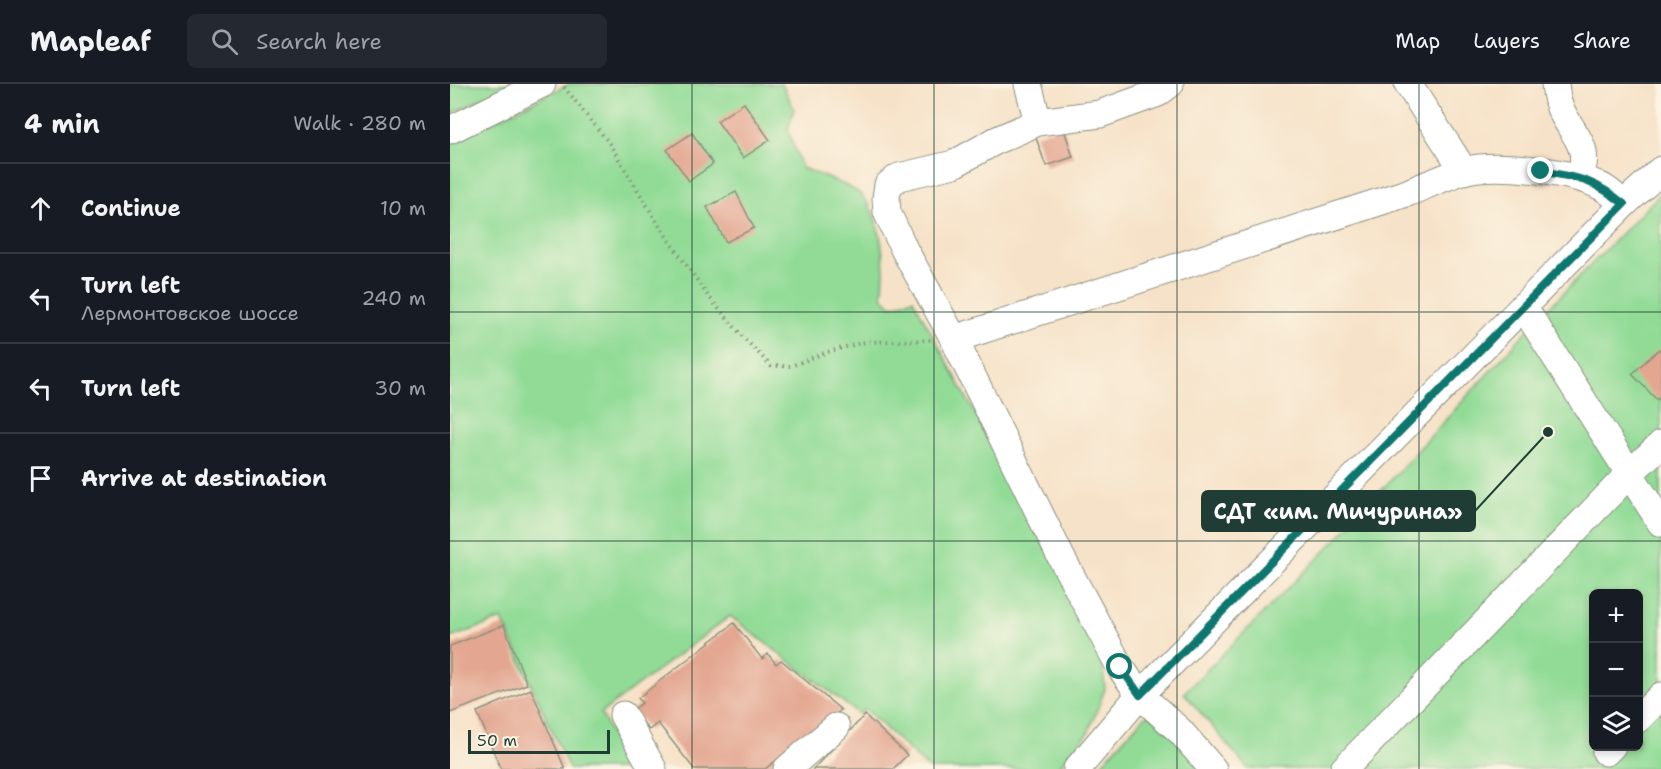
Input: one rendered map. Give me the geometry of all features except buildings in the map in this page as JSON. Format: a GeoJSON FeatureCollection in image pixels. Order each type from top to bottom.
{"type":"FeatureCollection","features":[{"type":"Feature","properties":{"kind":"street"},"geometry":{"type":"LineString","coordinates":[[450,129],[542,84]]}},
{"type":"Feature","properties":{"kind":"street"},"geometry":{"type":"LineString","coordinates":[[1028,84],[1038,122]]}},
{"type":"Feature","properties":{"kind":"street"},"geometry":{"type":"LineString","coordinates":[[1170,84],[1158,93],[1100,114],[1038,122],[997,140],[954,164],[899,177],[888,185],[886,198],[887,212],[905,251],[954,339],[1060,555],[1120,667],[1140,695],[1180,732],[1213,769]]}},
{"type":"Feature","properties":{"kind":"street"},"geometry":{"type":"LineString","coordinates":[[1408,84],[1464,171]]}},
{"type":"Feature","properties":{"kind":"street"},"geometry":{"type":"LineString","coordinates":[[1555,84],[1559,106],[1585,151],[1584,166],[1579,178]]}},
{"type":"Feature","properties":{"kind":"street"},"geometry":{"type":"LineString","coordinates":[[954,339],[1350,211],[1464,171],[1501,168],[1541,171],[1579,178],[1603,187],[1624,204]]}},
{"type":"Feature","properties":{"kind":"street"},"geometry":{"type":"LineString","coordinates":[[1077,769],[1140,695],[1624,204],[1661,170]]}},
{"type":"Feature","properties":{"kind":"street"},"geometry":{"type":"LineString","coordinates":[[1523,306],[1661,523]]}},
{"type":"Feature","properties":{"kind":"street"},"geometry":{"type":"LineString","coordinates":[[1344,769],[1630,473],[1661,444]]}},
{"type":"Feature","properties":{"kind":"street"},"geometry":{"type":"LineString","coordinates":[[1643,714],[1661,696]]}},
{"type":"Feature","properties":{"kind":"street"},"geometry":{"type":"LineString","coordinates":[[623,715],[653,769]]}},
{"type":"Feature","properties":{"kind":"street"},"geometry":{"type":"LineString","coordinates":[[787,769],[836,727]]}},
{"type":"Feature","properties":{"kind":"path"},"geometry":{"type":"LineString","coordinates":[[562,84],[609,143],[662,230],[708,296],[771,366],[791,366],[827,352],[865,342],[954,339]]}},
{"type":"Feature","properties":{"kind":"green space"},"geometry":{"type":"Polygon","coordinates":[[[450,84],[512,84],[450,114],[450,84]]]}},
{"type":"Feature","properties":{"kind":"green space"},"geometry":{"type":"Polygon","coordinates":[[[569,84],[782,84],[794,109],[788,130],[802,168],[855,190],[867,202],[878,227],[881,241],[884,270],[882,296],[892,306],[913,299],[1090,625],[1102,660],[1105,689],[1088,733],[1057,769],[929,769],[865,709],[859,714],[730,616],[601,713],[628,769],[569,769],[502,619],[450,638],[450,143],[569,84]]]}},
{"type":"Feature","properties":{"kind":"green space"},"geometry":{"type":"Polygon","coordinates":[[[1661,193],[1661,769],[1248,769],[1184,693],[1336,540],[1534,323],[1661,193]]]}},
{"type":"Feature","properties":{"kind":"green space"},"geometry":{"type":"Polygon","coordinates":[[[1150,715],[1208,769],[1097,769],[1144,717],[1150,715]]]}},
{"type":"Feature","properties":{"kind":"place","name":"СДТ «им. Мичурина»"},"geometry":{"type":"Point","coordinates":[1548,432]}},
{"type":"Feature","properties":{"kind":"route"},"geometry":{"type":"LineString","coordinates":[[1120,667],[1140,695],[1624,204],[1603,187],[1579,178],[1541,171]]}}]}
